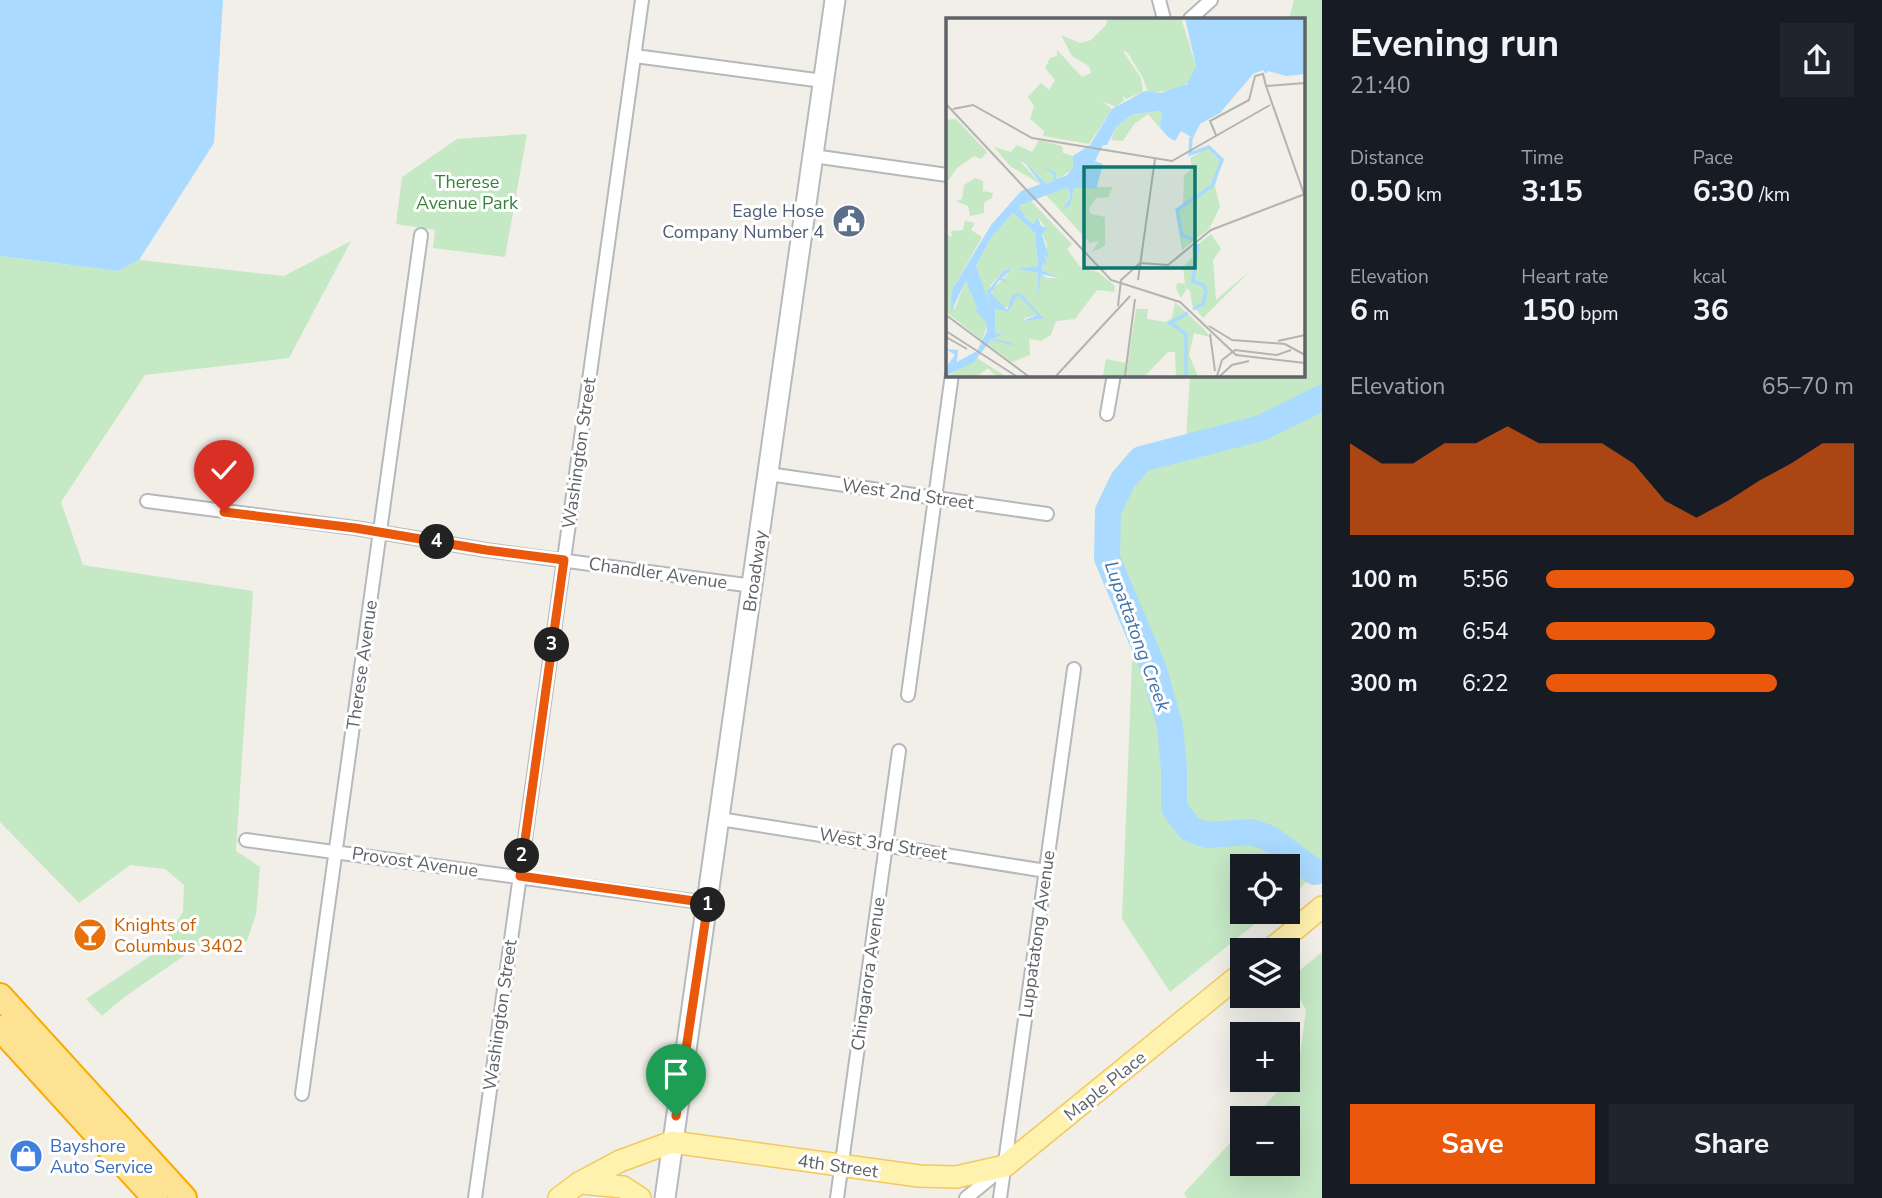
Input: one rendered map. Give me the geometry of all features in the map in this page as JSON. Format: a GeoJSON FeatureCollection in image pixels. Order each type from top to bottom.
{"type":"FeatureCollection","features":[{"type":"Feature","properties":{"kind":"highway"},"geometry":{"type":"LineString","coordinates":[[0,996],[184,1198]]}},
{"type":"Feature","properties":{"kind":"highway"},"geometry":{"type":"LineString","coordinates":[[0,1028],[155,1198]]}},
{"type":"Feature","properties":{"kind":"main road","name":"Broadway"},"geometry":{"type":"LineString","coordinates":[[665,1198],[835,0]]}},
{"type":"Feature","properties":{"kind":"main road"},"geometry":{"type":"LineString","coordinates":[[1285,938],[1322,907]]}},
{"type":"Feature","properties":{"kind":"main road","name":"Maple Place"},"geometry":{"type":"LineString","coordinates":[[1005,1166],[1230,983]]}},
{"type":"Feature","properties":{"kind":"main road","name":"4th Street"},"geometry":{"type":"LineString","coordinates":[[671,1142],[919,1176],[956,1177],[1005,1166]]}},
{"type":"Feature","properties":{"kind":"main road"},"geometry":{"type":"LineString","coordinates":[[559,1198],[579,1183],[620,1161],[671,1142]]}},
{"type":"Feature","properties":{"kind":"main road"},"geometry":{"type":"LineString","coordinates":[[579,1183],[623,1187],[640,1198]]}},
{"type":"Feature","properties":{"kind":"street","name":"Washington Street"},"geometry":{"type":"LineString","coordinates":[[475,1198],[642,0]]}},
{"type":"Feature","properties":{"kind":"street"},"geometry":{"type":"LineString","coordinates":[[1158,0],[1164,18]]}},
{"type":"Feature","properties":{"kind":"street"},"geometry":{"type":"LineString","coordinates":[[1192,18],[1211,0]]}},
{"type":"Feature","properties":{"kind":"street"},"geometry":{"type":"LineString","coordinates":[[635,56],[823,81]]}},
{"type":"Feature","properties":{"kind":"street"},"geometry":{"type":"LineString","coordinates":[[813,156],[946,175]]}},
{"type":"Feature","properties":{"kind":"street","name":"Therese Avenue"},"geometry":{"type":"LineString","coordinates":[[302,1094],[421,236]]}},
{"type":"Feature","properties":{"kind":"street"},"geometry":{"type":"LineString","coordinates":[[908,695],[952,376]]}},
{"type":"Feature","properties":{"kind":"street"},"geometry":{"type":"LineString","coordinates":[[1107,414],[1114,376]]}},
{"type":"Feature","properties":{"kind":"street","name":"West 2nd Street"},"geometry":{"type":"LineString","coordinates":[[768,474],[1047,514]]}},
{"type":"Feature","properties":{"kind":"street","name":"Chandler Avenue"},"geometry":{"type":"LineString","coordinates":[[147,501],[752,586]]}},
{"type":"Feature","properties":{"kind":"street","name":"Luppatatong Avenue"},"geometry":{"type":"LineString","coordinates":[[1000,1198],[1074,669]]}},
{"type":"Feature","properties":{"kind":"street","name":"Chingarora Avenue"},"geometry":{"type":"LineString","coordinates":[[837,1198],[899,751]]}},
{"type":"Feature","properties":{"kind":"street","name":"West 3rd Street"},"geometry":{"type":"LineString","coordinates":[[720,820],[1046,871]]}},
{"type":"Feature","properties":{"kind":"street","name":"Provost Avenue"},"geometry":{"type":"LineString","coordinates":[[246,840],[336,850],[708,903]]}},
{"type":"Feature","properties":{"kind":"street","name":"Maple Place"},"geometry":{"type":"LineString","coordinates":[[966,1198],[1005,1166]]}},
{"type":"Feature","properties":{"kind":"green space"},"geometry":{"type":"Polygon","coordinates":[[[1294,0],[1322,0],[1322,870],[1300,887],[1300,854],[1230,854],[1230,924],[1255,924],[1238,938],[1230,938],[1230,944],[1170,992],[1122,919],[1133,637],[1098,569],[1101,506],[1131,458],[1186,438],[1190,376],[1304,376],[1304,18],[1289,18],[1294,0]]]}},
{"type":"Feature","properties":{"kind":"green space","name":"Therese Avenue Park"},"geometry":{"type":"Polygon","coordinates":[[[527,134],[505,257],[433,248],[435,230],[396,224],[402,177],[457,139],[527,134]]]}},
{"type":"Feature","properties":{"kind":"green space"},"geometry":{"type":"Polygon","coordinates":[[[351,241],[289,358],[145,375],[61,502],[83,565],[253,591],[236,851],[260,867],[256,914],[247,941],[208,938],[102,1016],[86,999],[159,950],[183,912],[184,885],[165,869],[130,865],[79,903],[0,822],[0,256],[118,271],[139,260],[284,276],[351,241]]]}},
{"type":"Feature","properties":{"kind":"green space"},"geometry":{"type":"Polygon","coordinates":[[[1322,952],[1322,1198],[1187,1198],[1184,1193],[1230,1143],[1230,1176],[1300,1176],[1300,1106],[1264,1106],[1277,1092],[1300,1092],[1300,1055],[1306,1010],[1300,999],[1300,970],[1322,952]]]}},
{"type":"Feature","properties":{"kind":"water"},"geometry":{"type":"Polygon","coordinates":[[[0,0],[223,0],[214,143],[139,260],[118,271],[0,256],[0,0]]]}},
{"type":"Feature","properties":{"kind":"waterway","name":"Lupattatong Creek"},"geometry":{"type":"LineString","coordinates":[[1315,872],[1269,838],[1251,832],[1207,835],[1190,829],[1174,808],[1170,726],[1153,667],[1107,558],[1108,511],[1123,480],[1141,459],[1261,428],[1322,398]]}},
{"type":"Feature","properties":{"kind":"place","name":"Eagle Hose Company Number 4"},"geometry":{"type":"Point","coordinates":[849,221]}},
{"type":"Feature","properties":{"kind":"place","name":"Knights of Columbus 3402"},"geometry":{"type":"Point","coordinates":[90,935]}},
{"type":"Feature","properties":{"kind":"place","name":"Bayshore Auto Service"},"geometry":{"type":"Point","coordinates":[26,1156]}},
{"type":"Feature","properties":{"kind":"route"},"geometry":{"type":"LineString","coordinates":[[224,512],[355,528],[564,560],[520,876],[708,903],[676,1116]]}}]}
